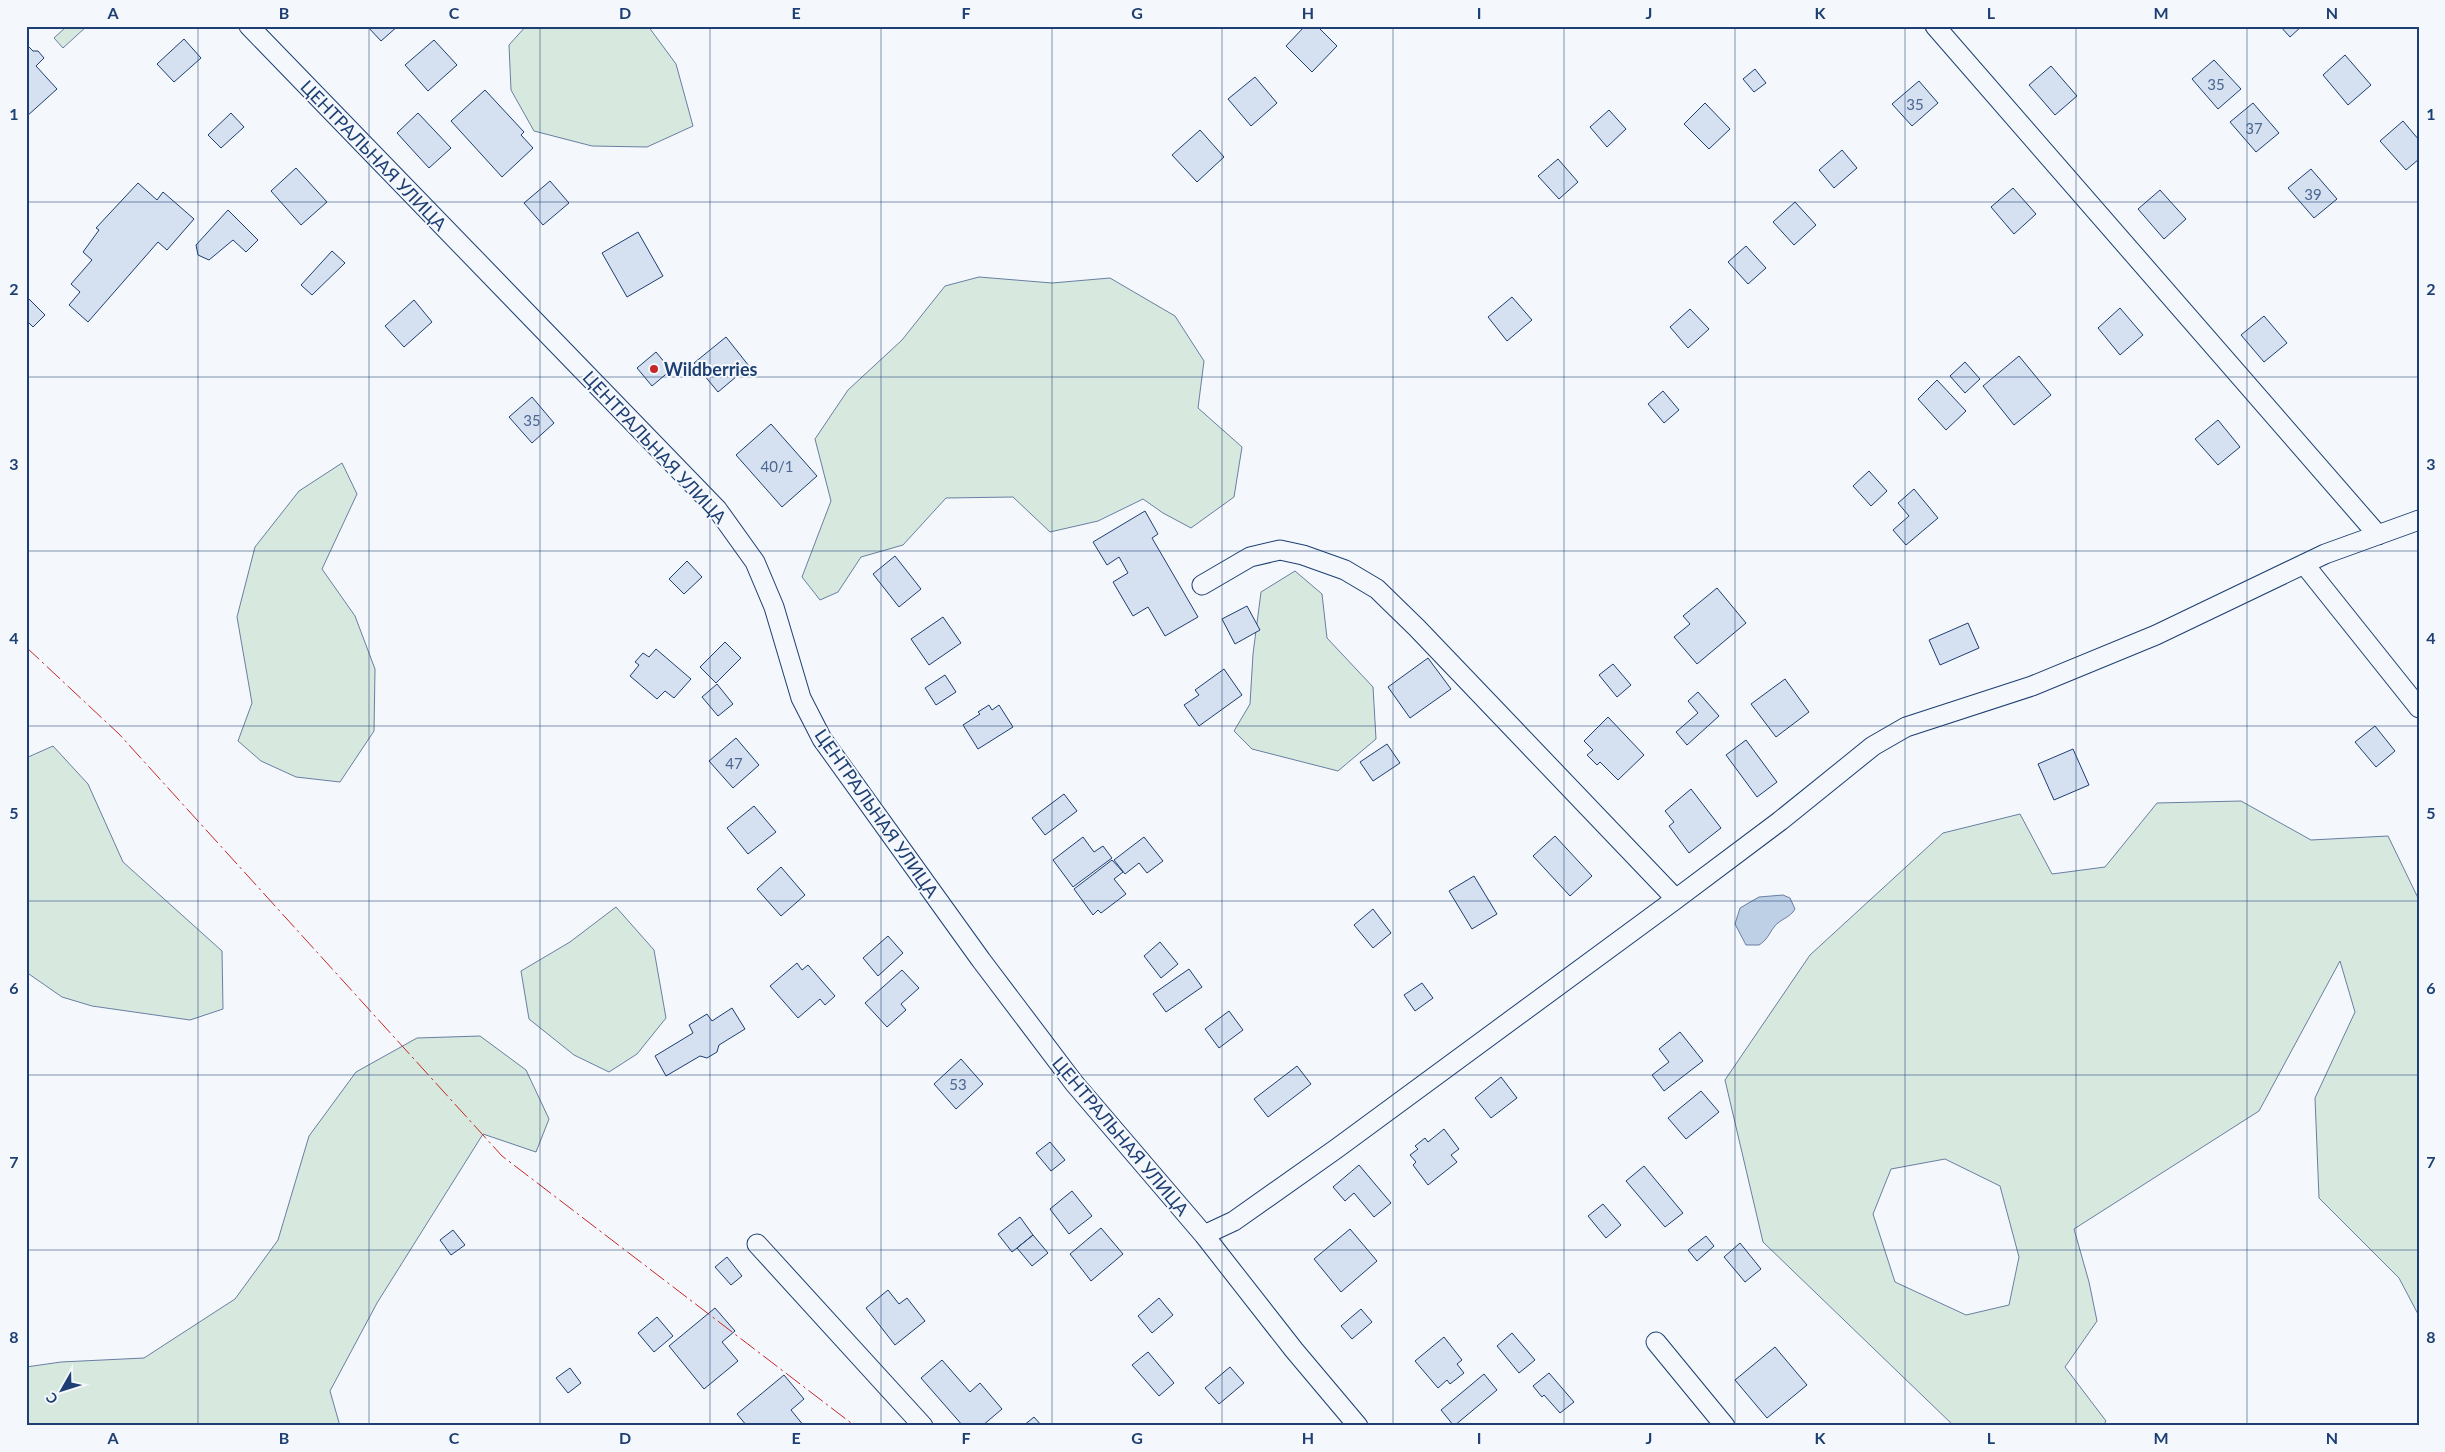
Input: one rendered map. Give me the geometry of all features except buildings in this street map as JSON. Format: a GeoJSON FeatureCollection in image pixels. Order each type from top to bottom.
{"type":"FeatureCollection","features":[{"type":"Feature","properties":{"kind":"street","name":"ЦЕНТРАЛЬНАЯ УЛИЦА"},"geometry":{"type":"LineString","coordinates":[[249,26],[717,509],[755,562],[774,607],[801,698],[822,739],[981,960],[1074,1083],[1204,1235],[1348,1422]]}},
{"type":"Feature","properties":{"kind":"street"},"geometry":{"type":"LineString","coordinates":[[1935,26],[2378,535]]}},
{"type":"Feature","properties":{"kind":"street"},"geometry":{"type":"LineString","coordinates":[[1204,1235],[1234,1221],[1328,1154],[1676,899],[1780,821],[1873,746],[1906,727],[2032,686],[2156,635],[2304,564],[2419,520]]}},
{"type":"Feature","properties":{"kind":"street"},"geometry":{"type":"LineString","coordinates":[[1202,585],[1250,557],[1280,550],[1303,554],[1345,570],[1377,589],[1418,628],[1676,899]]}},
{"type":"Feature","properties":{"kind":"street"},"geometry":{"type":"LineString","coordinates":[[2304,564],[2419,708]]}},
{"type":"Feature","properties":{"kind":"street"},"geometry":{"type":"LineString","coordinates":[[757,1244],[923,1426]]}},
{"type":"Feature","properties":{"kind":"street"},"geometry":{"type":"LineString","coordinates":[[1656,1342],[1725,1426]]}},
{"type":"Feature","properties":{"kind":"shaded area"},"geometry":{"type":"Polygon","coordinates":[[[67,26],[87,26],[63,48],[54,38],[67,26]]]}},
{"type":"Feature","properties":{"kind":"shaded area"},"geometry":{"type":"Polygon","coordinates":[[[526,26],[648,26],[676,64],[693,126],[647,147],[592,146],[534,131],[511,90],[509,45],[526,26]]]}},
{"type":"Feature","properties":{"kind":"shaded area"},"geometry":{"type":"Polygon","coordinates":[[[979,277],[1052,283],[1110,278],[1175,316],[1204,361],[1198,408],[1242,447],[1234,497],[1191,528],[1163,513],[1143,499],[1098,521],[1050,532],[1013,497],[946,498],[903,545],[861,557],[838,592],[820,600],[802,577],[831,501],[815,439],[848,390],[902,340],[945,286],[979,277]]]}},
{"type":"Feature","properties":{"kind":"shaded area"},"geometry":{"type":"Polygon","coordinates":[[[342,463],[357,494],[322,569],[355,616],[375,669],[374,731],[340,782],[296,777],[261,761],[238,741],[252,703],[237,617],[255,547],[299,491],[342,463]]]}},
{"type":"Feature","properties":{"kind":"shaded area"},"geometry":{"type":"Polygon","coordinates":[[[1295,571],[1322,594],[1327,638],[1373,687],[1376,739],[1338,771],[1252,749],[1234,731],[1250,704],[1253,654],[1261,592],[1295,571]]]}},
{"type":"Feature","properties":{"kind":"shaded area"},"geometry":{"type":"Polygon","coordinates":[[[53,746],[88,784],[123,862],[222,951],[223,1009],[190,1020],[92,1006],[62,997],[26,972],[26,758],[53,746]]]}},
{"type":"Feature","properties":{"kind":"shaded area"},"geometry":{"type":"Polygon","coordinates":[[[2241,801],[2311,840],[2388,836],[2419,900],[2419,1316],[2399,1278],[2319,1198],[2315,1098],[2355,1012],[2340,961],[2259,1111],[2074,1229],[2089,1282],[2097,1321],[2065,1367],[2106,1421],[2103,1426],[1954,1426],[1763,1242],[1725,1080],[1810,955],[1943,833],[2020,814],[2052,874],[2105,867],[2157,803],[2241,801]],[[1945,1159],[1891,1169],[1873,1214],[1895,1282],[1966,1315],[2009,1305],[2019,1257],[2000,1186],[1945,1159]]]}},
{"type":"Feature","properties":{"kind":"shaded area"},"geometry":{"type":"Polygon","coordinates":[[[616,907],[654,950],[666,1018],[637,1054],[609,1072],[574,1055],[529,1019],[521,971],[570,942],[616,907]]]}},
{"type":"Feature","properties":{"kind":"shaded area"},"geometry":{"type":"Polygon","coordinates":[[[480,1036],[526,1070],[549,1119],[536,1152],[483,1134],[377,1303],[330,1391],[340,1426],[26,1426],[26,1367],[61,1362],[144,1358],[235,1299],[278,1240],[309,1136],[356,1072],[417,1038],[480,1036]]]}},
{"type":"Feature","properties":{"kind":"water"},"geometry":{"type":"Polygon","coordinates":[[[1783,895],[1790,898],[1795,909],[1793,912],[1776,924],[1762,943],[1759,945],[1746,945],[1735,924],[1740,908],[1759,897],[1783,895]]]}},
{"type":"Feature","properties":{"kind":"power"},"geometry":{"type":"LineString","coordinates":[[26,647],[119,734],[502,1156],[855,1426]]}},
{"type":"Feature","properties":{"kind":"place","name":"Wildberries"},"geometry":{"type":"Point","coordinates":[654,369]}}]}
